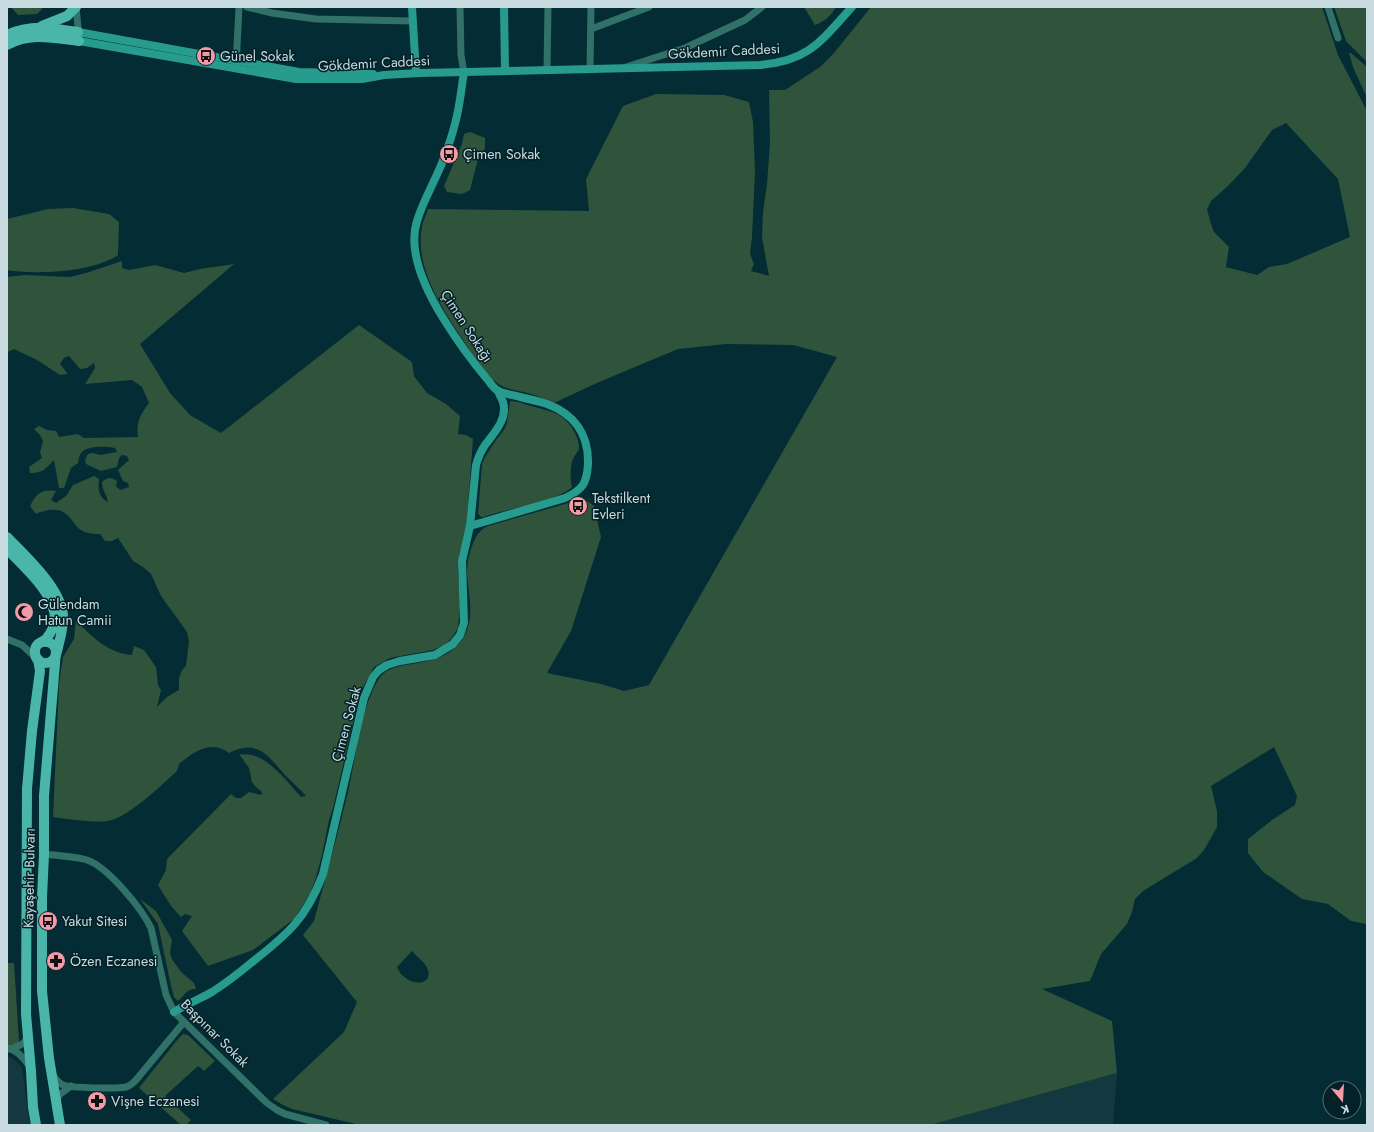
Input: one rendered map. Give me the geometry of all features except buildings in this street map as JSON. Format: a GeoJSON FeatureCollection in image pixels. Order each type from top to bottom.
{"type":"FeatureCollection","features":[{"type":"Feature","properties":{"kind":"main road"},"geometry":{"type":"LineString","coordinates":[[36,28],[67,16],[76,7]]}},
{"type":"Feature","properties":{"kind":"main road"},"geometry":{"type":"LineString","coordinates":[[412,7],[416,73]]}},
{"type":"Feature","properties":{"kind":"main road"},"geometry":{"type":"LineString","coordinates":[[504,7],[505,71]]}},
{"type":"Feature","properties":{"kind":"main road","name":"Gökdemir Caddesi"},"geometry":{"type":"LineString","coordinates":[[79,36],[236,64],[296,79],[362,79],[384,75],[416,73],[760,65],[784,62],[804,54],[818,44],[852,7]]}},
{"type":"Feature","properties":{"kind":"main road"},"geometry":{"type":"LineString","coordinates":[[7,35],[22,30],[50,28],[79,36]]}},
{"type":"Feature","properties":{"kind":"main road"},"geometry":{"type":"LineString","coordinates":[[7,45],[18,40],[40,36],[79,36]]}},
{"type":"Feature","properties":{"kind":"main road","name":"Çimen Sokağı"},"geometry":{"type":"LineString","coordinates":[[464,72],[459,106],[451,137],[441,165],[416,223],[415,250],[417,264],[442,318],[464,349],[498,391]]}},
{"type":"Feature","properties":{"kind":"main road"},"geometry":{"type":"LineString","coordinates":[[470,526],[565,498],[579,491],[583,485],[586,475],[588,451],[584,438],[580,428],[567,415],[547,404],[498,391]]}},
{"type":"Feature","properties":{"kind":"main road","name":"Çimen Sokak"},"geometry":{"type":"LineString","coordinates":[[174,1012],[211,993],[254,961],[291,930],[307,909],[316,891],[326,862],[364,698],[373,677],[387,665],[400,661],[435,655],[453,644],[460,635],[464,623],[462,561],[470,526],[476,465],[479,456],[498,427],[504,412],[504,403],[498,391]]}},
{"type":"Feature","properties":{"kind":"main road","name":"Kayaşehir Bulvarı"},"geometry":{"type":"LineString","coordinates":[[7,537],[51,586],[61,604],[64,621],[56,655],[44,796],[42,898],[43,1002],[51,1072],[60,1125]]}},
{"type":"Feature","properties":{"kind":"main road"},"geometry":{"type":"LineString","coordinates":[[7,549],[49,597],[55,618],[54,626],[47,637],[37,646],[35,649],[37,659],[43,663],[50,662],[55,658],[56,648],[52,643],[45,641],[42,642]]}},
{"type":"Feature","properties":{"kind":"main road","name":"Kayaşehir Bulvarı"},"geometry":{"type":"LineString","coordinates":[[36,1125],[27,1037],[26,1001],[27,789],[32,731],[40,671],[37,659]]}},
{"type":"Feature","properties":{"kind":"main road"},"geometry":{"type":"LineString","coordinates":[[26,1001],[30,995],[38,992],[41,995],[43,1002]]}},
{"type":"Feature","properties":{"kind":"street"},"geometry":{"type":"LineString","coordinates":[[76,7],[79,36]]}},
{"type":"Feature","properties":{"kind":"street"},"geometry":{"type":"LineString","coordinates":[[236,64],[239,7]]}},
{"type":"Feature","properties":{"kind":"street"},"geometry":{"type":"LineString","coordinates":[[247,7],[272,10],[316,19],[412,21]]}},
{"type":"Feature","properties":{"kind":"street","name":"Çimen Sokağı"},"geometry":{"type":"LineString","coordinates":[[460,7],[461,55],[464,72]]}},
{"type":"Feature","properties":{"kind":"street"},"geometry":{"type":"LineString","coordinates":[[546,70],[548,7]]}},
{"type":"Feature","properties":{"kind":"street"},"geometry":{"type":"LineString","coordinates":[[590,69],[591,7]]}},
{"type":"Feature","properties":{"kind":"street"},"geometry":{"type":"LineString","coordinates":[[591,28],[649,7]]}},
{"type":"Feature","properties":{"kind":"street","name":"Gökdemir Caddesi"},"geometry":{"type":"LineString","coordinates":[[625,67],[692,45],[745,20],[762,7]]}},
{"type":"Feature","properties":{"kind":"street"},"geometry":{"type":"LineString","coordinates":[[1328,7],[1338,38]]}},
{"type":"Feature","properties":{"kind":"street"},"geometry":{"type":"LineString","coordinates":[[7,639],[22,645],[37,659]]}},
{"type":"Feature","properties":{"kind":"street"},"geometry":{"type":"LineString","coordinates":[[22,645],[33,645],[42,642]]}},
{"type":"Feature","properties":{"kind":"street","name":"Başpınar Sokak"},"geometry":{"type":"LineString","coordinates":[[44,854],[88,860],[100,866],[119,884],[147,919],[151,928],[166,995],[174,1012],[277,1110],[285,1114],[326,1125]]}},
{"type":"Feature","properties":{"kind":"street"},"geometry":{"type":"LineString","coordinates":[[51,1072],[59,1082],[64,1085],[119,1088],[129,1085],[136,1080],[184,1022]]}},
{"type":"Feature","properties":{"kind":"street"},"geometry":{"type":"LineString","coordinates":[[10,1049],[24,1044],[27,1037]]}},
{"type":"Feature","properties":{"kind":"street"},"geometry":{"type":"LineString","coordinates":[[10,1049],[26,1060],[31,1070]]}},
{"type":"Feature","properties":{"kind":"street"},"geometry":{"type":"LineString","coordinates":[[56,1105],[59,1095],[72,1086]]}},
{"type":"Feature","properties":{"kind":"shaded area"},"geometry":{"type":"Polygon","coordinates":[[[7,1056],[14,1059],[22,1067],[30,1125],[7,1125],[7,1056]]]}},
{"type":"Feature","properties":{"kind":"shaded area"},"geometry":{"type":"Polygon","coordinates":[[[1117,1073],[1113,1125],[930,1125],[1117,1073]]]}},
{"type":"Feature","properties":{"kind":"green space"},"geometry":{"type":"Polygon","coordinates":[[[11,7],[41,7],[42,9],[37,14],[18,15],[11,7]]]}},
{"type":"Feature","properties":{"kind":"green space"},"geometry":{"type":"Polygon","coordinates":[[[804,7],[836,7],[827,18],[815,25],[804,7]]]}},
{"type":"Feature","properties":{"kind":"green space"},"geometry":{"type":"Polygon","coordinates":[[[871,7],[1322,7],[1338,55],[1367,111],[1367,924],[1351,921],[1328,904],[1302,899],[1263,872],[1248,853],[1248,839],[1272,820],[1295,805],[1297,796],[1274,747],[1211,786],[1217,811],[1217,827],[1204,850],[1197,858],[1143,891],[1135,899],[1127,924],[1101,954],[1090,981],[1042,989],[1112,1021],[1117,1073],[930,1125],[360,1125],[292,1109],[283,1105],[273,1099],[344,1032],[357,1002],[303,935],[314,921],[344,808],[360,732],[369,700],[374,687],[381,676],[386,672],[405,665],[433,660],[456,647],[462,639],[467,630],[470,616],[467,573],[468,560],[475,538],[483,528],[488,526],[579,500],[586,500],[594,506],[601,537],[571,631],[547,673],[601,684],[624,691],[649,685],[837,357],[793,345],[726,344],[678,349],[599,382],[554,403],[534,395],[505,388],[492,379],[478,363],[439,301],[432,286],[422,257],[421,241],[422,226],[428,209],[589,211],[586,179],[623,106],[656,94],[724,95],[749,102],[753,122],[755,171],[750,254],[754,264],[751,271],[769,276],[762,237],[770,143],[769,90],[785,90],[820,67],[834,53],[871,7]],[[1286,123],[1272,130],[1245,168],[1211,201],[1207,209],[1214,232],[1229,247],[1226,267],[1257,275],[1269,267],[1287,264],[1350,237],[1338,179],[1286,123]],[[412,951],[397,967],[406,978],[411,981],[422,982],[426,980],[428,976],[428,970],[423,962],[412,951]]]}},
{"type":"Feature","properties":{"kind":"green space"},"geometry":{"type":"Polygon","coordinates":[[[1334,7],[1367,7],[1367,62],[1346,41],[1334,7]]]}},
{"type":"Feature","properties":{"kind":"green space"},"geometry":{"type":"Polygon","coordinates":[[[1349,53],[1351,53],[1367,67],[1367,98],[1353,67],[1349,53]]]}},
{"type":"Feature","properties":{"kind":"green space"},"geometry":{"type":"Polygon","coordinates":[[[470,132],[485,138],[485,148],[478,159],[470,190],[462,194],[447,192],[444,186],[462,144],[464,134],[470,132]]]}},
{"type":"Feature","properties":{"kind":"green space"},"geometry":{"type":"Polygon","coordinates":[[[73,208],[109,214],[119,222],[118,255],[107,261],[80,269],[48,272],[7,270],[7,219],[48,209],[73,208]]]}},
{"type":"Feature","properties":{"kind":"green space"},"geometry":{"type":"Polygon","coordinates":[[[122,261],[122,268],[129,270],[155,265],[184,273],[234,264],[140,344],[170,393],[190,415],[221,433],[359,325],[412,362],[414,376],[427,393],[446,404],[460,416],[458,434],[466,435],[473,439],[466,531],[459,555],[458,572],[460,605],[458,628],[451,639],[444,645],[433,650],[390,658],[374,667],[362,689],[356,710],[322,855],[310,894],[294,919],[253,950],[208,966],[182,931],[192,916],[185,914],[181,917],[171,906],[158,885],[166,870],[167,859],[231,794],[236,798],[241,798],[249,792],[261,795],[262,792],[252,782],[249,768],[239,754],[251,755],[265,761],[279,772],[301,797],[306,796],[267,755],[254,748],[239,749],[229,753],[216,747],[202,749],[190,755],[179,764],[177,771],[144,800],[116,819],[95,822],[53,817],[59,684],[63,657],[74,639],[76,620],[94,638],[108,648],[124,654],[132,655],[134,646],[144,650],[156,667],[158,685],[161,690],[157,707],[167,697],[179,690],[179,678],[182,670],[186,666],[189,641],[187,632],[161,596],[151,574],[133,561],[118,538],[112,541],[105,541],[100,534],[88,533],[79,529],[68,516],[59,510],[43,511],[36,514],[30,506],[37,495],[43,491],[56,491],[51,500],[56,503],[66,496],[73,485],[94,476],[99,479],[100,495],[108,502],[102,485],[104,480],[109,478],[117,481],[116,486],[120,490],[129,487],[128,483],[123,481],[118,470],[129,460],[127,456],[122,455],[119,458],[117,467],[101,471],[86,464],[85,460],[88,454],[93,453],[100,455],[117,452],[115,448],[112,447],[94,447],[83,451],[80,455],[78,463],[71,468],[64,488],[59,488],[54,460],[41,471],[30,473],[29,467],[42,458],[40,452],[43,441],[34,429],[39,426],[47,430],[56,431],[59,437],[78,434],[84,438],[138,437],[139,419],[149,403],[142,387],[132,380],[85,384],[95,368],[94,363],[87,368],[80,369],[69,356],[64,358],[60,364],[68,374],[60,375],[37,360],[14,349],[8,352],[7,277],[25,275],[70,277],[122,261]]]}},
{"type":"Feature","properties":{"kind":"green space"},"geometry":{"type":"Polygon","coordinates":[[[510,401],[555,413],[564,418],[571,426],[577,436],[579,446],[571,468],[572,487],[565,492],[544,501],[481,517],[478,514],[482,464],[496,440],[504,430],[507,423],[510,401]]]}},
{"type":"Feature","properties":{"kind":"green space"},"geometry":{"type":"Polygon","coordinates":[[[140,899],[156,911],[172,940],[170,953],[172,959],[181,972],[194,983],[196,989],[188,991],[178,1001],[174,997],[171,986],[158,924],[140,899]]]}},
{"type":"Feature","properties":{"kind":"green space"},"geometry":{"type":"Polygon","coordinates":[[[7,963],[14,963],[19,1041],[18,1045],[7,1047],[7,963]]]}},
{"type":"Feature","properties":{"kind":"green space"},"geometry":{"type":"Polygon","coordinates":[[[183,1034],[188,1035],[215,1061],[204,1071],[198,1066],[165,1096],[191,1120],[186,1125],[181,1125],[139,1088],[183,1034]]]}},
{"type":"Feature","properties":{"kind":"place","name":"Günel Sokak"},"geometry":{"type":"Point","coordinates":[206,56]}},
{"type":"Feature","properties":{"kind":"place","name":"Çimen Sokak"},"geometry":{"type":"Point","coordinates":[449,154]}},
{"type":"Feature","properties":{"kind":"place","name":"Tekstilkent Evleri"},"geometry":{"type":"Point","coordinates":[578,506]}},
{"type":"Feature","properties":{"kind":"place","name":"Gülendam Hatun Camii"},"geometry":{"type":"Point","coordinates":[24,612]}},
{"type":"Feature","properties":{"kind":"place","name":"Yakut Sitesi"},"geometry":{"type":"Point","coordinates":[48,921]}},
{"type":"Feature","properties":{"kind":"place","name":"Özen Eczanesi"},"geometry":{"type":"Point","coordinates":[56,961]}},
{"type":"Feature","properties":{"kind":"place","name":"Vişne Eczanesi"},"geometry":{"type":"Point","coordinates":[97,1101]}}]}
